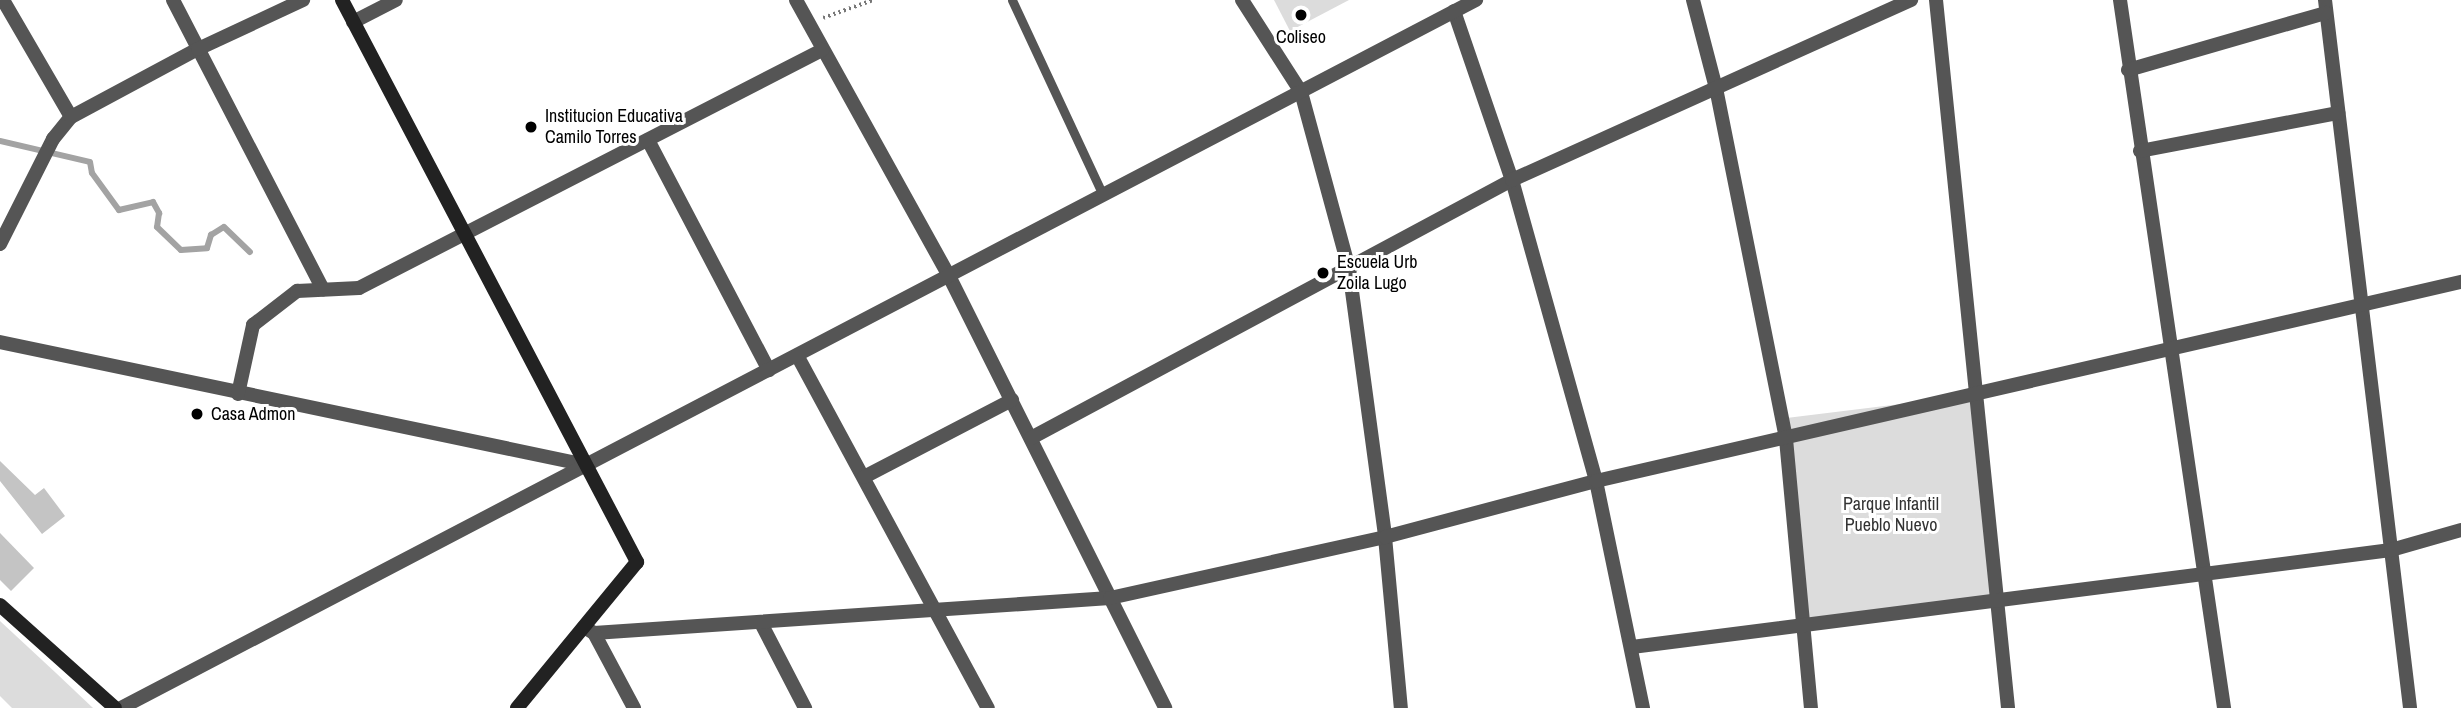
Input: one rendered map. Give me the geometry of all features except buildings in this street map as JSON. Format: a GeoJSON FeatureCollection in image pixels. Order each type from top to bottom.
{"type":"FeatureCollection","features":[{"type":"Feature","properties":{"kind":"street"},"geometry":{"type":"LineString","coordinates":[[3,0],[71,117]]}},
{"type":"Feature","properties":{"kind":"street"},"geometry":{"type":"LineString","coordinates":[[173,0],[323,289]]}},
{"type":"Feature","properties":{"kind":"street"},"geometry":{"type":"LineString","coordinates":[[0,244],[53,139],[71,117],[198,49],[303,0]]}},
{"type":"Feature","properties":{"kind":"street"},"geometry":{"type":"LineString","coordinates":[[342,0],[637,562],[589,630],[517,708]]}},
{"type":"Feature","properties":{"kind":"street"},"geometry":{"type":"LineString","coordinates":[[353,22],[396,0]]}},
{"type":"Feature","properties":{"kind":"street"},"geometry":{"type":"LineString","coordinates":[[796,0],[949,276],[1165,708]]}},
{"type":"Feature","properties":{"kind":"street"},"geometry":{"type":"LineString","coordinates":[[1242,0],[1301,92],[1349,269],[1385,537],[1401,708]]}},
{"type":"Feature","properties":{"kind":"street"},"geometry":{"type":"LineString","coordinates":[[121,708],[769,370],[798,358],[1476,0]]}},
{"type":"Feature","properties":{"kind":"street"},"geometry":{"type":"LineString","coordinates":[[1693,0],[1716,88],[1786,439],[1811,708]]}},
{"type":"Feature","properties":{"kind":"street"},"geometry":{"type":"LineString","coordinates":[[1031,438],[1512,180],[1910,0]]}},
{"type":"Feature","properties":{"kind":"street"},"geometry":{"type":"LineString","coordinates":[[1936,0],[1973,396],[1999,600],[2008,708]]}},
{"type":"Feature","properties":{"kind":"street"},"geometry":{"type":"LineString","coordinates":[[2120,0],[2128,70],[2224,708]]}},
{"type":"Feature","properties":{"kind":"street"},"geometry":{"type":"LineString","coordinates":[[2128,70],[2326,7],[2410,708]]}},
{"type":"Feature","properties":{"kind":"street"},"geometry":{"type":"LineString","coordinates":[[1454,12],[1512,180],[1596,481],[1643,708]]}},
{"type":"Feature","properties":{"kind":"street"},"geometry":{"type":"LineString","coordinates":[[237,394],[253,325],[297,291],[359,288],[822,50]]}},
{"type":"Feature","properties":{"kind":"street"},"geometry":{"type":"LineString","coordinates":[[2140,151],[2338,113]]}},
{"type":"Feature","properties":{"kind":"street"},"geometry":{"type":"LineString","coordinates":[[648,140],[769,370]]}},
{"type":"Feature","properties":{"kind":"street"},"geometry":{"type":"LineString","coordinates":[[589,630],[938,613],[1110,598],[1385,537],[1596,481],[2461,282]]}},
{"type":"Feature","properties":{"kind":"street"},"geometry":{"type":"LineString","coordinates":[[0,342],[237,394],[586,465]]}},
{"type":"Feature","properties":{"kind":"street"},"geometry":{"type":"LineString","coordinates":[[798,358],[988,708]]}},
{"type":"Feature","properties":{"kind":"street"},"geometry":{"type":"LineString","coordinates":[[864,477],[1012,400]]}},
{"type":"Feature","properties":{"kind":"street"},"geometry":{"type":"LineString","coordinates":[[1632,647],[2391,550],[2461,530]]}},
{"type":"Feature","properties":{"kind":"street"},"geometry":{"type":"LineString","coordinates":[[0,605],[114,708]]}},
{"type":"Feature","properties":{"kind":"street"},"geometry":{"type":"LineString","coordinates":[[761,623],[805,708]]}},
{"type":"Feature","properties":{"kind":"street"},"geometry":{"type":"LineString","coordinates":[[589,630],[634,708]]}},
{"type":"Feature","properties":{"kind":"lane"},"geometry":{"type":"LineString","coordinates":[[1012,0],[1103,195]]}},
{"type":"Feature","properties":{"kind":"path"},"geometry":{"type":"LineString","coordinates":[[810,27],[842,9],[873,0]]}},
{"type":"Feature","properties":{"kind":"green space","name":"Coliseo"},"geometry":{"type":"Polygon","coordinates":[[[1274,0],[1349,0],[1290,31],[1274,0]]]}},
{"type":"Feature","properties":{"kind":"green space","name":"Parque Infantil Pueblo Nuevo"},"geometry":{"type":"Polygon","coordinates":[[[1974,395],[1999,600],[1808,624],[1782,419],[1974,395]]]}},
{"type":"Feature","properties":{"kind":"green space"},"geometry":{"type":"Polygon","coordinates":[[[0,621],[93,708],[12,708],[0,696],[0,621]]]}},
{"type":"Feature","properties":{"kind":"waterway"},"geometry":{"type":"LineString","coordinates":[[0,141],[90,162],[92,173],[119,210],[153,202],[159,213],[157,227],[181,250],[207,248],[211,235],[224,227],[250,252]]}},
{"type":"Feature","properties":{"kind":"place","name":"Coliseo"},"geometry":{"type":"Point","coordinates":[1301,15]}},
{"type":"Feature","properties":{"kind":"place","name":"Institucion Educativa Camilo Torres"},"geometry":{"type":"Point","coordinates":[531,127]}},
{"type":"Feature","properties":{"kind":"place","name":"Escuela Urb Zoila Lugo"},"geometry":{"type":"Point","coordinates":[1323,273]}},
{"type":"Feature","properties":{"kind":"place","name":"Casa Admon"},"geometry":{"type":"Point","coordinates":[197,414]}}]}
